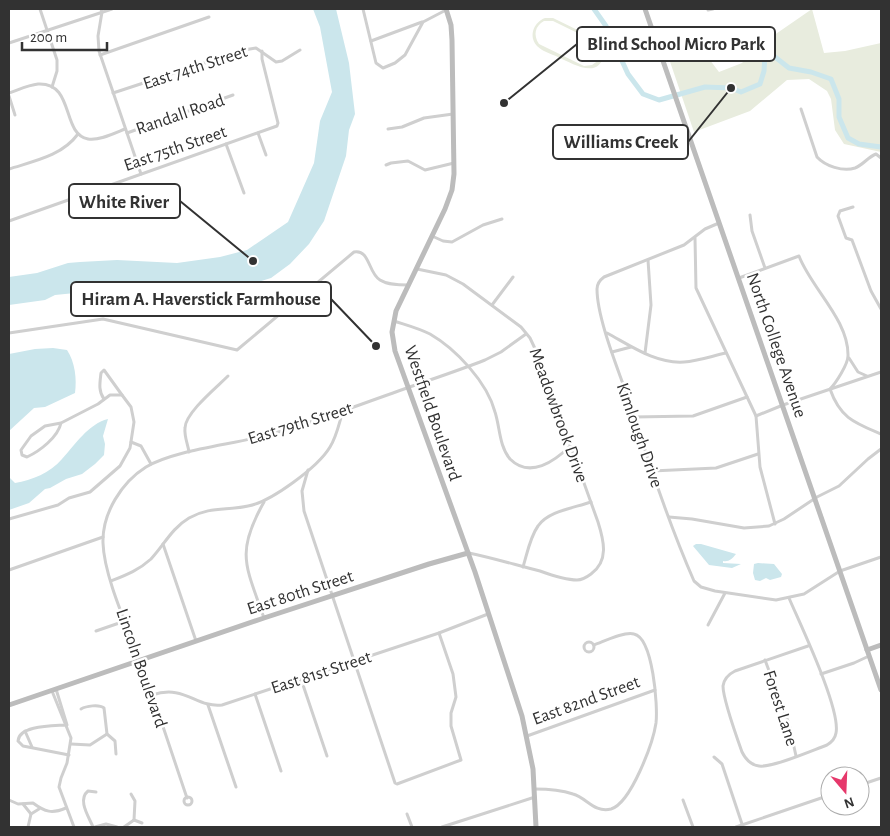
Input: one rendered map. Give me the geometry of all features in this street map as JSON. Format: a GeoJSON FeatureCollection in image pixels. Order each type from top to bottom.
{"type":"FeatureCollection","features":[{"type":"Feature","properties":{"kind":"street"},"geometry":{"type":"LineString","coordinates":[[40,9],[58,64],[52,87]]}},
{"type":"Feature","properties":{"kind":"street"},"geometry":{"type":"LineString","coordinates":[[9,43],[101,10],[112,9]]}},
{"type":"Feature","properties":{"kind":"street"},"geometry":{"type":"LineString","coordinates":[[363,9],[376,63],[380,67],[388,66],[403,58],[412,45],[423,22]]}},
{"type":"Feature","properties":{"kind":"street"},"geometry":{"type":"LineString","coordinates":[[371,41],[423,22],[448,9]]}},
{"type":"Feature","properties":{"kind":"street","name":"Westfield Boulevard"},"geometry":{"type":"LineString","coordinates":[[448,9],[452,35],[453,181],[450,198],[396,311],[392,334],[394,347],[408,388],[489,614],[527,736],[535,790],[536,827]]}},
{"type":"Feature","properties":{"kind":"street","name":"North College Avenue"},"geometry":{"type":"LineString","coordinates":[[646,9],[881,690]]}},
{"type":"Feature","properties":{"kind":"street"},"geometry":{"type":"LineString","coordinates":[[101,10],[98,36],[100,55],[141,174]]}},
{"type":"Feature","properties":{"kind":"street"},"geometry":{"type":"LineString","coordinates":[[100,55],[210,18]]}},
{"type":"Feature","properties":{"kind":"street","name":"East 74th Street"},"geometry":{"type":"LineString","coordinates":[[113,93],[244,50],[256,48],[276,62],[282,61],[300,50]]}},
{"type":"Feature","properties":{"kind":"street","name":"East 75th Street"},"geometry":{"type":"LineString","coordinates":[[9,221],[278,125],[262,59],[262,51]]}},
{"type":"Feature","properties":{"kind":"street"},"geometry":{"type":"LineString","coordinates":[[9,169],[59,152],[69,145],[78,134],[62,97],[52,87],[37,84],[9,94],[16,115]]}},
{"type":"Feature","properties":{"kind":"street","name":"Randall Road"},"geometry":{"type":"LineString","coordinates":[[78,134],[88,139],[93,139],[126,131],[233,96]]}},
{"type":"Feature","properties":{"kind":"street"},"geometry":{"type":"LineString","coordinates":[[801,109],[817,157],[822,163],[850,169],[856,168],[870,156],[876,154],[881,158]]}},
{"type":"Feature","properties":{"kind":"street"},"geometry":{"type":"LineString","coordinates":[[388,129],[402,127],[424,118],[453,114]]}},
{"type":"Feature","properties":{"kind":"street"},"geometry":{"type":"LineString","coordinates":[[258,133],[266,155]]}},
{"type":"Feature","properties":{"kind":"street"},"geometry":{"type":"LineString","coordinates":[[226,144],[244,193]]}},
{"type":"Feature","properties":{"kind":"street"},"geometry":{"type":"LineString","coordinates":[[212,149],[224,149],[230,154]]}},
{"type":"Feature","properties":{"kind":"street"},"geometry":{"type":"LineString","coordinates":[[386,165],[408,161],[425,170],[454,163]]}},
{"type":"Feature","properties":{"kind":"street"},"geometry":{"type":"LineString","coordinates":[[853,207],[840,211],[838,216],[846,238],[852,240],[871,291],[881,309]]}},
{"type":"Feature","properties":{"kind":"street"},"geometry":{"type":"LineString","coordinates":[[750,215],[752,231],[765,268]]}},
{"type":"Feature","properties":{"kind":"street"},"geometry":{"type":"LineString","coordinates":[[432,236],[443,241],[452,242],[483,225],[502,219]]}},
{"type":"Feature","properties":{"kind":"street"},"geometry":{"type":"LineString","coordinates":[[645,353],[651,303],[648,260],[684,245],[706,229],[720,222]]}},
{"type":"Feature","properties":{"kind":"street"},"geometry":{"type":"LineString","coordinates":[[695,238],[696,288],[756,416],[761,472],[775,524]]}},
{"type":"Feature","properties":{"kind":"street"},"geometry":{"type":"LineString","coordinates":[[9,333],[103,319],[237,350],[354,252],[364,254],[372,272],[381,281],[408,286]]}},
{"type":"Feature","properties":{"kind":"street"},"geometry":{"type":"LineString","coordinates":[[739,278],[799,256],[808,277],[839,322],[846,343],[848,358],[857,371],[866,376]]}},
{"type":"Feature","properties":{"kind":"street","name":"Kimlough Drive"},"geometry":{"type":"LineString","coordinates":[[648,260],[604,277],[598,283],[599,303],[612,352],[652,471],[697,584],[703,588],[725,593]]}},
{"type":"Feature","properties":{"kind":"street","name":"Meadowbrook Drive"},"geometry":{"type":"LineString","coordinates":[[416,269],[453,278],[512,320],[526,334],[537,352],[591,502],[602,537],[603,558],[601,566]]}},
{"type":"Feature","properties":{"kind":"street"},"geometry":{"type":"LineString","coordinates":[[492,305],[513,276]]}},
{"type":"Feature","properties":{"kind":"street"},"geometry":{"type":"LineString","coordinates":[[393,321],[420,330],[435,338],[469,366],[491,400],[504,448],[514,462],[523,467],[539,467],[553,461],[570,445]]}},
{"type":"Feature","properties":{"kind":"street"},"geometry":{"type":"LineString","coordinates":[[606,332],[645,353],[665,361],[691,361],[726,353]]}},
{"type":"Feature","properties":{"kind":"street","name":"East 79th Street"},"geometry":{"type":"LineString","coordinates":[[103,537],[107,518],[119,494],[133,477],[151,464],[189,452],[259,438],[408,388],[469,366],[501,352],[526,334]]}},
{"type":"Feature","properties":{"kind":"street"},"geometry":{"type":"LineString","coordinates":[[612,352],[631,346]]}},
{"type":"Feature","properties":{"kind":"street"},"geometry":{"type":"LineString","coordinates":[[830,390],[848,358]]}},
{"type":"Feature","properties":{"kind":"street"},"geometry":{"type":"LineString","coordinates":[[9,519],[58,504],[93,490],[124,461],[131,442],[134,418],[131,407],[104,370],[101,373],[100,391],[104,399]]}},
{"type":"Feature","properties":{"kind":"street"},"geometry":{"type":"LineString","coordinates":[[756,416],[881,372]]}},
{"type":"Feature","properties":{"kind":"street"},"geometry":{"type":"LineString","coordinates":[[189,452],[185,431],[186,422],[199,405],[228,376]]}},
{"type":"Feature","properties":{"kind":"street"},"geometry":{"type":"LineString","coordinates":[[830,390],[838,407],[848,419],[881,434]]}},
{"type":"Feature","properties":{"kind":"street"},"geometry":{"type":"LineString","coordinates":[[60,423],[56,434],[40,450],[28,457],[22,455],[22,447],[31,436],[46,426],[60,423],[98,404],[112,394],[122,395]]}},
{"type":"Feature","properties":{"kind":"street"},"geometry":{"type":"LineString","coordinates":[[634,417],[693,416],[747,397]]}},
{"type":"Feature","properties":{"kind":"street"},"geometry":{"type":"LineString","coordinates":[[111,581],[130,574],[141,567],[179,525],[200,513],[220,508],[250,506],[264,501],[308,470],[332,443],[343,410]]}},
{"type":"Feature","properties":{"kind":"street"},"geometry":{"type":"LineString","coordinates":[[131,442],[141,446],[151,464]]}},
{"type":"Feature","properties":{"kind":"street"},"geometry":{"type":"LineString","coordinates":[[669,517],[751,528],[775,524],[843,483],[864,462],[881,449]]}},
{"type":"Feature","properties":{"kind":"street"},"geometry":{"type":"LineString","coordinates":[[652,471],[710,469],[758,454]]}},
{"type":"Feature","properties":{"kind":"street"},"geometry":{"type":"LineString","coordinates":[[308,470],[302,491],[303,506],[394,783],[401,783],[417,775],[461,760],[450,726],[450,717],[456,697],[453,674],[439,633]]}},
{"type":"Feature","properties":{"kind":"street"},"geometry":{"type":"LineString","coordinates":[[264,501],[250,529],[246,543],[249,573],[264,618]]}},
{"type":"Feature","properties":{"kind":"street"},"geometry":{"type":"LineString","coordinates":[[523,567],[535,531],[542,521],[550,516],[591,502]]}},
{"type":"Feature","properties":{"kind":"street"},"geometry":{"type":"LineString","coordinates":[[9,570],[103,537]]}},
{"type":"Feature","properties":{"kind":"street","name":"Lincoln Boulevard"},"geometry":{"type":"LineString","coordinates":[[103,537],[105,558],[111,581],[140,660],[186,798]]}},
{"type":"Feature","properties":{"kind":"street"},"geometry":{"type":"LineString","coordinates":[[163,544],[196,641]]}},
{"type":"Feature","properties":{"kind":"street","name":"East 80th Street"},"geometry":{"type":"LineString","coordinates":[[9,705],[264,618],[468,553],[577,580],[588,577],[601,566]]}},
{"type":"Feature","properties":{"kind":"street"},"geometry":{"type":"LineString","coordinates":[[708,625],[725,593],[768,600],[789,598],[808,592],[840,571],[881,557]]}},
{"type":"Feature","properties":{"kind":"street"},"geometry":{"type":"LineString","coordinates":[[789,598],[830,697],[835,715],[836,732],[834,739],[827,745],[766,766],[754,764],[745,757],[741,748],[723,689],[726,678],[735,671],[808,646]]}},
{"type":"Feature","properties":{"kind":"street","name":"East 81st Street"},"geometry":{"type":"LineString","coordinates":[[152,695],[166,692],[181,693],[208,704],[222,705],[439,633],[489,614]]}},
{"type":"Feature","properties":{"kind":"street"},"geometry":{"type":"LineString","coordinates":[[96,631],[125,621]]}},
{"type":"Feature","properties":{"kind":"street"},"geometry":{"type":"LineString","coordinates":[[535,790],[576,795],[599,809],[610,809],[618,806],[634,783],[646,754],[656,724],[655,690],[651,666],[644,644],[637,634],[627,634],[594,646]]}},
{"type":"Feature","properties":{"kind":"street"},"geometry":{"type":"LineString","coordinates":[[821,674],[854,663],[881,645]]}},
{"type":"Feature","properties":{"kind":"street","name":"Forest Lane"},"geometry":{"type":"LineString","coordinates":[[765,660],[788,721],[796,756]]}},
{"type":"Feature","properties":{"kind":"street"},"geometry":{"type":"LineString","coordinates":[[301,679],[327,756]]}},
{"type":"Feature","properties":{"kind":"street"},"geometry":{"type":"LineString","coordinates":[[54,690],[67,725],[71,744],[68,764],[59,785],[74,827]]}},
{"type":"Feature","properties":{"kind":"street","name":"East 82nd Street"},"geometry":{"type":"LineString","coordinates":[[527,736],[655,690]]}},
{"type":"Feature","properties":{"kind":"street"},"geometry":{"type":"LineString","coordinates":[[255,694],[281,771]]}},
{"type":"Feature","properties":{"kind":"street"},"geometry":{"type":"LineString","coordinates":[[208,704],[236,787]]}},
{"type":"Feature","properties":{"kind":"street"},"geometry":{"type":"LineString","coordinates":[[81,709],[83,707],[103,707],[107,734],[115,742],[116,754]]}},
{"type":"Feature","properties":{"kind":"street"},"geometry":{"type":"LineString","coordinates":[[67,725],[39,727],[25,731],[19,735],[18,741],[21,746],[69,755]]}},
{"type":"Feature","properties":{"kind":"street"},"geometry":{"type":"LineString","coordinates":[[25,731],[32,747]]}},
{"type":"Feature","properties":{"kind":"street"},"geometry":{"type":"LineString","coordinates":[[71,744],[90,745],[107,734]]}},
{"type":"Feature","properties":{"kind":"street"},"geometry":{"type":"LineString","coordinates":[[714,757],[722,763],[743,826]]}},
{"type":"Feature","properties":{"kind":"street"},"geometry":{"type":"LineString","coordinates":[[96,792],[88,791],[83,799],[94,827],[106,824],[117,827]]}},
{"type":"Feature","properties":{"kind":"street"},"geometry":{"type":"LineString","coordinates":[[132,794],[134,820]]}},
{"type":"Feature","properties":{"kind":"street"},"geometry":{"type":"LineString","coordinates":[[442,827],[535,797]]}},
{"type":"Feature","properties":{"kind":"street"},"geometry":{"type":"LineString","coordinates":[[736,827],[820,799]]}},
{"type":"Feature","properties":{"kind":"street"},"geometry":{"type":"LineString","coordinates":[[9,800],[18,804],[33,803],[39,808],[56,812],[66,808]]}},
{"type":"Feature","properties":{"kind":"street"},"geometry":{"type":"LineString","coordinates":[[683,800],[693,827]]}},
{"type":"Feature","properties":{"kind":"street"},"geometry":{"type":"LineString","coordinates":[[23,804],[30,814],[28,827]]}},
{"type":"Feature","properties":{"kind":"street"},"geometry":{"type":"LineString","coordinates":[[30,814],[39,808]]}},
{"type":"Feature","properties":{"kind":"street"},"geometry":{"type":"LineString","coordinates":[[407,814],[412,827]]}},
{"type":"Feature","properties":{"kind":"street"},"geometry":{"type":"LineString","coordinates":[[134,820],[142,823]]}},
{"type":"Feature","properties":{"kind":"street"},"geometry":{"type":"LineString","coordinates":[[124,827],[134,820]]}},
{"type":"Feature","properties":{"kind":"shaded area"},"geometry":{"type":"Polygon","coordinates":[[[812,9],[824,53],[845,51],[881,43],[881,152],[844,144],[835,130],[831,99],[827,91],[809,79],[787,80],[750,111],[694,132],[665,47],[697,43],[719,72],[742,63],[757,47],[812,9]]]}},
{"type":"Feature","properties":{"kind":"shaded area"},"geometry":{"type":"Polygon","coordinates":[[[553,18],[596,39],[601,44],[604,52],[602,61],[598,66],[586,68],[541,49],[534,42],[533,34],[535,26],[541,20],[553,18]],[[544,21],[537,28],[536,37],[539,44],[584,66],[592,65],[599,60],[601,52],[598,43],[553,21],[544,21]]]}},
{"type":"Feature","properties":{"kind":"water"},"geometry":{"type":"Polygon","coordinates":[[[313,9],[336,9],[349,63],[355,114],[349,130],[346,156],[324,221],[309,244],[290,264],[271,278],[245,286],[175,292],[115,289],[55,295],[45,300],[9,305],[9,277],[37,273],[68,263],[117,260],[177,263],[220,257],[247,250],[288,222],[314,163],[320,121],[332,92],[320,27],[313,9]]]}},
{"type":"Feature","properties":{"kind":"water"},"geometry":{"type":"Polygon","coordinates":[[[53,348],[67,350],[70,355],[75,371],[75,393],[45,407],[34,408],[9,431],[9,354],[53,348]]]}},
{"type":"Feature","properties":{"kind":"water"},"geometry":{"type":"Polygon","coordinates":[[[108,419],[103,436],[105,444],[104,455],[95,464],[82,474],[45,489],[29,503],[9,510],[9,477],[15,483],[34,478],[46,472],[57,464],[88,430],[108,419]]]}},
{"type":"Feature","properties":{"kind":"water"},"geometry":{"type":"Polygon","coordinates":[[[696,544],[736,554],[730,560],[723,561],[723,563],[741,564],[732,568],[709,565],[693,546],[696,544]]]}},
{"type":"Feature","properties":{"kind":"water"},"geometry":{"type":"Polygon","coordinates":[[[754,564],[774,564],[782,574],[781,577],[770,580],[766,578],[760,581],[755,580],[753,573],[754,564]]]}},
{"type":"Feature","properties":{"kind":"waterway"},"geometry":{"type":"LineString","coordinates":[[594,9],[606,26],[628,74],[643,94],[659,100],[705,87],[731,88],[741,92],[760,84],[764,71],[765,54],[770,53],[789,68],[811,72],[831,79],[839,99],[839,117],[848,138],[859,144],[881,147]]}},
{"type":"Feature","properties":{"kind":"place","name":"Williams Creek"},"geometry":{"type":"Point","coordinates":[731,88]}},
{"type":"Feature","properties":{"kind":"place","name":"Blind School Micro Park"},"geometry":{"type":"Point","coordinates":[504,103]}},
{"type":"Feature","properties":{"kind":"place","name":"White River"},"geometry":{"type":"Point","coordinates":[253,261]}},
{"type":"Feature","properties":{"kind":"place","name":"Hiram A. Haverstick Farmhouse"},"geometry":{"type":"Point","coordinates":[376,346]}}]}
